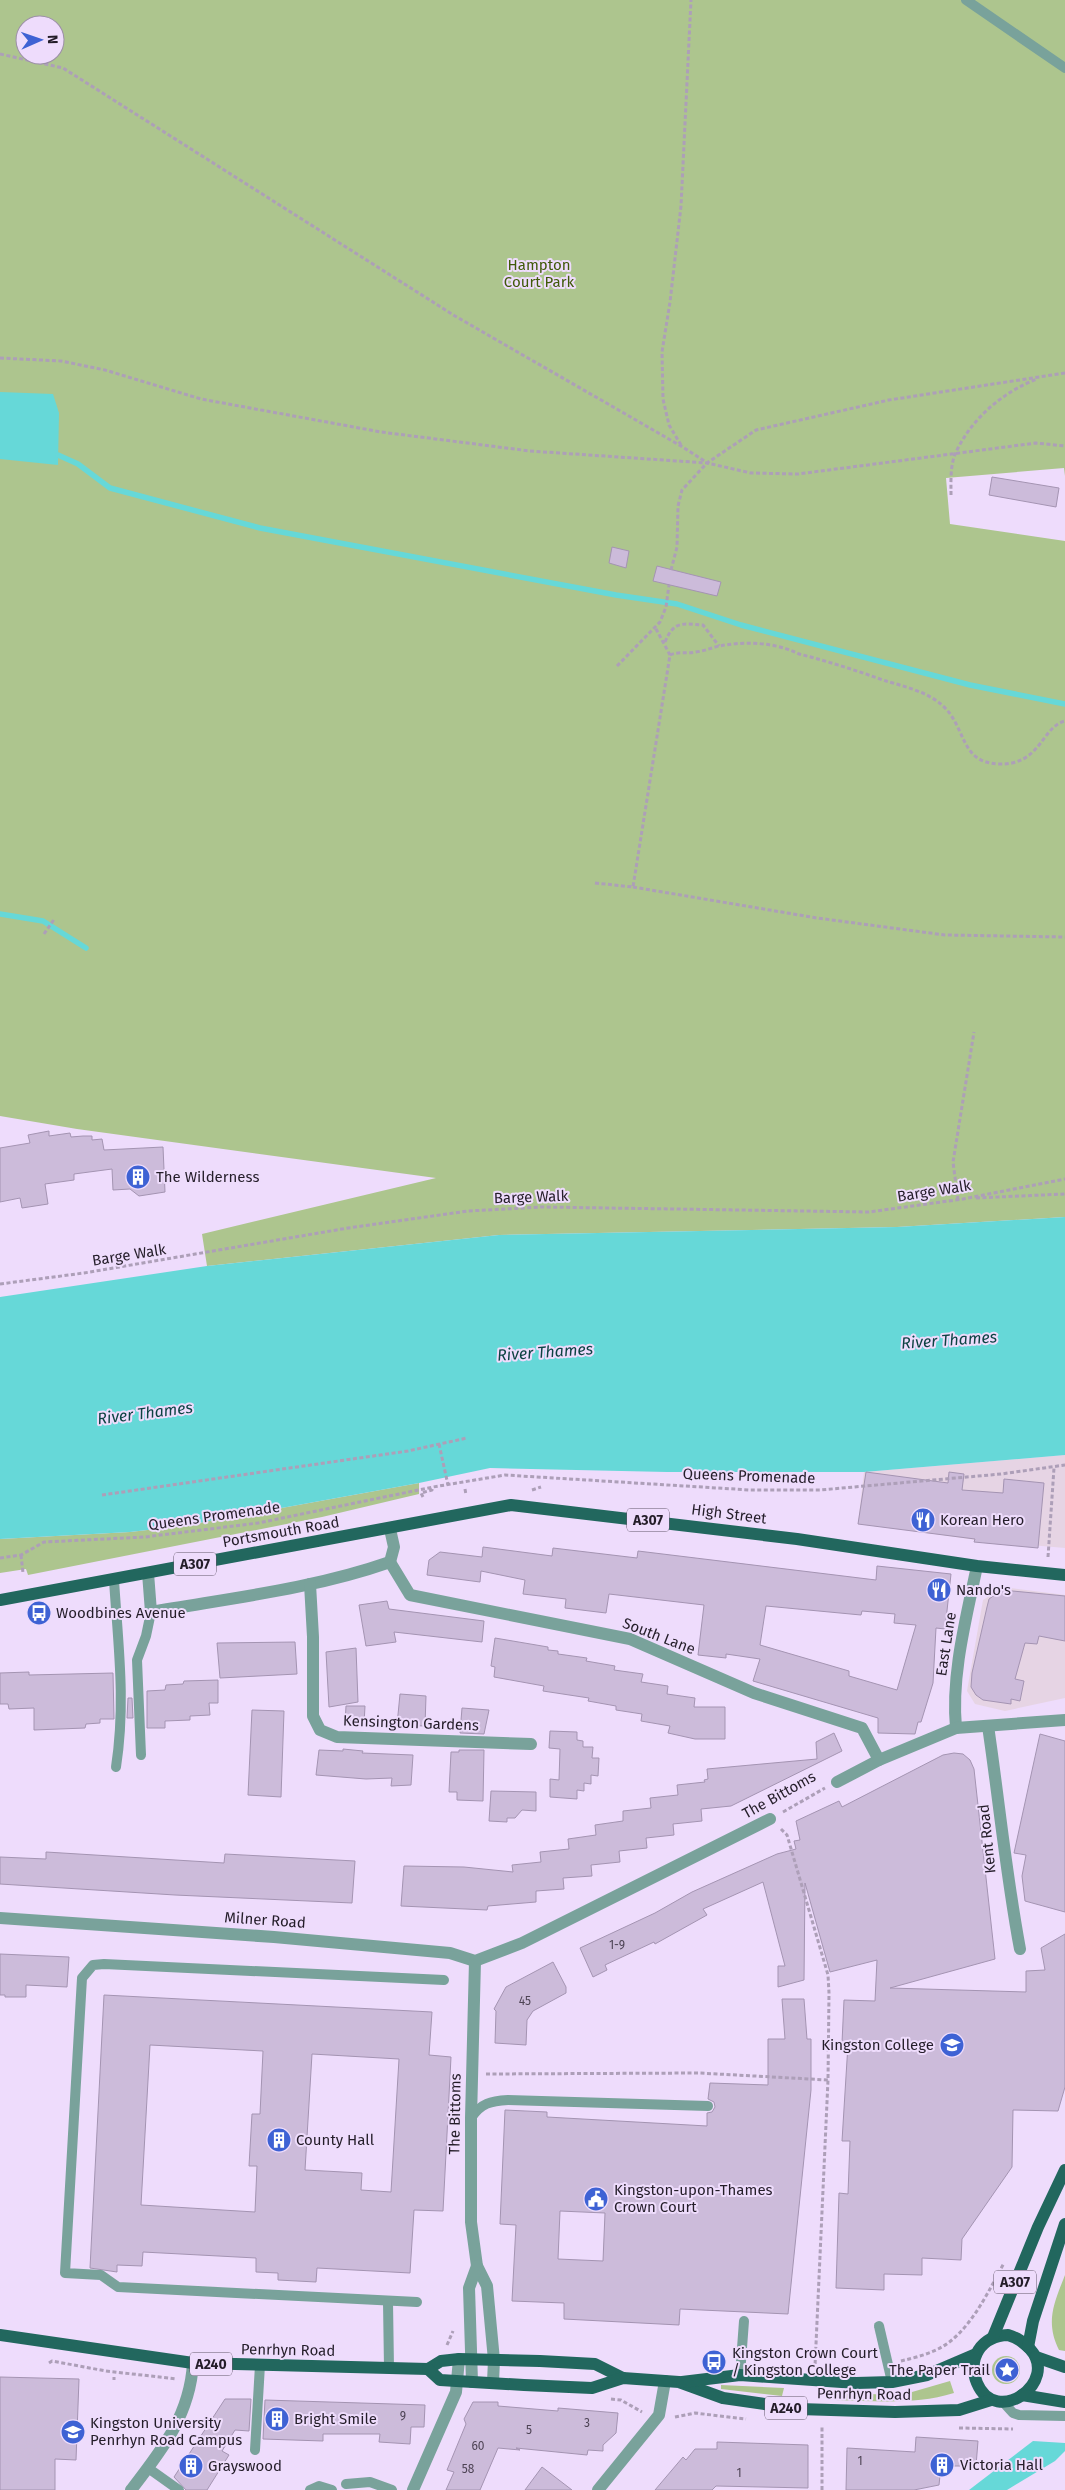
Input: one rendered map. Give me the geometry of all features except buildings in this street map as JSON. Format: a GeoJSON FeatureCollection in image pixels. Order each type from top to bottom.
{"type":"FeatureCollection","features":[{"type":"Feature","properties":{"kind":"main road","name":"High Street"},"geometry":{"type":"LineString","coordinates":[[390,1528],[515,1504],[797,1539],[977,1566],[1065,1575]]}},
{"type":"Feature","properties":{"kind":"main road","name":"Portsmouth Road"},"geometry":{"type":"LineString","coordinates":[[0,1600],[390,1528]]}},
{"type":"Feature","properties":{"kind":"main road","name":"A307"},"geometry":{"type":"LineString","coordinates":[[993,2337],[1038,2227],[1065,2170]]}},
{"type":"Feature","properties":{"kind":"main road","name":"A307"},"geometry":{"type":"LineString","coordinates":[[1032,2352],[1033,2321],[1065,2224]]}},
{"type":"Feature","properties":{"kind":"main road","name":"Penrhyn Road"},"geometry":{"type":"LineString","coordinates":[[0,2335],[193,2363],[428,2369],[441,2361],[459,2359],[494,2360],[595,2364],[623,2378]]}},
{"type":"Feature","properties":{"kind":"main road"},"geometry":{"type":"LineString","coordinates":[[1065,2367],[1032,2352],[1015,2337],[993,2337],[980,2347],[973,2365],[974,2376],[979,2388],[997,2401],[1022,2395],[1065,2402]]}},
{"type":"Feature","properties":{"kind":"main road"},"geometry":{"type":"LineString","coordinates":[[1022,2395],[1034,2383],[1037,2374],[1032,2352]]}},
{"type":"Feature","properties":{"kind":"main road","name":"Penrhyn Road"},"geometry":{"type":"LineString","coordinates":[[428,2369],[440,2380],[592,2388],[623,2378],[679,2382],[740,2375],[856,2384],[892,2382],[927,2375],[976,2354]]}},
{"type":"Feature","properties":{"kind":"main road","name":"Penrhyn Road"},"geometry":{"type":"LineString","coordinates":[[679,2382],[723,2398],[799,2409],[896,2412],[959,2410],[997,2401]]}},
{"type":"Feature","properties":{"kind":"street"},"geometry":{"type":"LineString","coordinates":[[148,1573],[151,1612],[310,1584],[365,1571],[390,1562],[394,1547],[390,1528]]}},
{"type":"Feature","properties":{"kind":"street","name":"South Lane"},"geometry":{"type":"LineString","coordinates":[[390,1562],[410,1595],[630,1639],[754,1693],[862,1728],[879,1760]]}},
{"type":"Feature","properties":{"kind":"street","name":"East Lane"},"geometry":{"type":"LineString","coordinates":[[956,1728],[954,1705],[961,1649],[977,1566]]}},
{"type":"Feature","properties":{"kind":"street","name":"Kensington Gardens"},"geometry":{"type":"LineString","coordinates":[[310,1584],[313,1637],[312,1716],[320,1730],[337,1737],[530,1744]]}},
{"type":"Feature","properties":{"kind":"street","name":"The Bittoms"},"geometry":{"type":"LineString","coordinates":[[836,1782],[879,1760],[956,1728],[1065,1720]]}},
{"type":"Feature","properties":{"kind":"street","name":"Kent Road"},"geometry":{"type":"LineString","coordinates":[[988,1726],[1002,1820],[1009,1890],[1020,1949]]}},
{"type":"Feature","properties":{"kind":"street","name":"The Bittoms"},"geometry":{"type":"LineString","coordinates":[[477,2266],[471,2222],[471,2118],[475,1962],[522,1943],[770,1819]]}},
{"type":"Feature","properties":{"kind":"street","name":"Milner Road"},"geometry":{"type":"LineString","coordinates":[[0,1918],[284,1938],[450,1953],[475,1962]]}},
{"type":"Feature","properties":{"kind":"street"},"geometry":{"type":"LineString","coordinates":[[1053,2261],[1065,2254]]}},
{"type":"Feature","properties":{"kind":"street"},"geometry":{"type":"LineString","coordinates":[[472,2382],[473,2360],[469,2322],[470,2288],[477,2266]]}},
{"type":"Feature","properties":{"kind":"street"},"geometry":{"type":"LineString","coordinates":[[477,2266],[487,2286],[494,2360],[493,2382]]}},
{"type":"Feature","properties":{"kind":"street"},"geometry":{"type":"LineString","coordinates":[[413,2490],[453,2400],[459,2381],[459,2359]]}},
{"type":"Feature","properties":{"kind":"street"},"geometry":{"type":"LineString","coordinates":[[131,2490],[178,2422],[187,2402],[193,2363]]}},
{"type":"Feature","properties":{"kind":"street"},"geometry":{"type":"LineString","coordinates":[[598,2490],[659,2415],[665,2381]]}},
{"type":"Feature","properties":{"kind":"lane"},"geometry":{"type":"LineString","coordinates":[[966,0],[1065,68]]}},
{"type":"Feature","properties":{"kind":"lane"},"geometry":{"type":"LineString","coordinates":[[114,1580],[122,1689],[122,1729],[116,1767]]}},
{"type":"Feature","properties":{"kind":"lane"},"geometry":{"type":"LineString","coordinates":[[141,1755],[137,1660],[146,1636],[151,1612]]}},
{"type":"Feature","properties":{"kind":"lane"},"geometry":{"type":"LineString","coordinates":[[417,2302],[118,2287],[101,2275],[65,2273],[82,1978],[93,1965],[104,1964],[444,1980]]}},
{"type":"Feature","properties":{"kind":"lane"},"geometry":{"type":"LineString","coordinates":[[471,2118],[478,2107],[492,2101],[508,2100],[708,2106]]}},
{"type":"Feature","properties":{"kind":"lane"},"geometry":{"type":"LineString","coordinates":[[388,2302],[389,2368]]}},
{"type":"Feature","properties":{"kind":"lane"},"geometry":{"type":"LineString","coordinates":[[740,2375],[744,2321]]}},
{"type":"Feature","properties":{"kind":"lane"},"geometry":{"type":"LineString","coordinates":[[879,2326],[892,2382]]}},
{"type":"Feature","properties":{"kind":"lane"},"geometry":{"type":"LineString","coordinates":[[255,2450],[260,2365]]}},
{"type":"Feature","properties":{"kind":"lane"},"geometry":{"type":"LineString","coordinates":[[997,2401],[1013,2413],[1020,2415],[1065,2416]]}},
{"type":"Feature","properties":{"kind":"lane"},"geometry":{"type":"LineString","coordinates":[[148,2468],[179,2490]]}},
{"type":"Feature","properties":{"kind":"lane"},"geometry":{"type":"LineString","coordinates":[[346,2484],[370,2482],[392,2490]]}},
{"type":"Feature","properties":{"kind":"lane"},"geometry":{"type":"LineString","coordinates":[[310,2490],[319,2486],[332,2490]]}},
{"type":"Feature","properties":{"kind":"path"},"geometry":{"type":"LineString","coordinates":[[681,446],[669,425],[663,399],[662,352],[670,302],[680,206],[691,0]]}},
{"type":"Feature","properties":{"kind":"path"},"geometry":{"type":"LineString","coordinates":[[0,54],[63,68],[455,316],[681,446],[707,463]]}},
{"type":"Feature","properties":{"kind":"path"},"geometry":{"type":"LineString","coordinates":[[0,358],[61,361],[105,370],[200,399],[381,432],[530,450],[707,463],[751,474],[798,474],[1036,443],[1065,446]]}},
{"type":"Feature","properties":{"kind":"path"},"geometry":{"type":"LineString","coordinates":[[671,570],[677,547],[678,506],[682,490],[707,463],[756,430],[889,400],[1065,373]]}},
{"type":"Feature","properties":{"kind":"path"},"geometry":{"type":"LineString","coordinates":[[952,495],[951,474],[955,454],[972,427],[993,404],[1016,387],[1042,377]]}},
{"type":"Feature","properties":{"kind":"path"},"geometry":{"type":"LineString","coordinates":[[617,666],[660,622],[666,607],[668,585]]}},
{"type":"Feature","properties":{"kind":"path"},"geometry":{"type":"LineString","coordinates":[[664,642],[670,630],[679,624],[703,625],[719,646]]}},
{"type":"Feature","properties":{"kind":"path"},"geometry":{"type":"LineString","coordinates":[[633,888],[670,655],[655,627]]}},
{"type":"Feature","properties":{"kind":"path"},"geometry":{"type":"LineString","coordinates":[[670,655],[676,652],[694,653],[719,646],[750,642],[786,648],[799,654],[918,691],[942,704],[958,723],[971,755],[979,760],[999,764],[1025,759],[1036,750],[1056,723],[1065,721]]}},
{"type":"Feature","properties":{"kind":"path"},"geometry":{"type":"LineString","coordinates":[[595,883],[818,918],[945,935],[1065,937]]}},
{"type":"Feature","properties":{"kind":"path"},"geometry":{"type":"LineString","coordinates":[[45,934],[54,918]]}},
{"type":"Feature","properties":{"kind":"path"},"geometry":{"type":"LineString","coordinates":[[958,1200],[953,1162],[974,1032]]}},
{"type":"Feature","properties":{"kind":"path","name":"Barge Walk"},"geometry":{"type":"LineString","coordinates":[[0,1284],[84,1274],[348,1228],[468,1211],[542,1207],[869,1212],[958,1200],[1065,1179]]}},
{"type":"Feature","properties":{"kind":"path"},"geometry":{"type":"LineString","coordinates":[[963,1199],[1065,1194]]}},
{"type":"Feature","properties":{"kind":"path"},"geometry":{"type":"LineString","coordinates":[[102,1495],[408,1452],[467,1438]]}},
{"type":"Feature","properties":{"kind":"path"},"geometry":{"type":"LineString","coordinates":[[439,1444],[448,1485]]}},
{"type":"Feature","properties":{"kind":"path","name":"Queens Promenade"},"geometry":{"type":"LineString","coordinates":[[0,1558],[21,1554],[44,1542],[146,1537],[258,1523],[504,1475],[750,1490],[820,1490],[1054,1468],[1065,1465]]}},
{"type":"Feature","properties":{"kind":"path"},"geometry":{"type":"LineString","coordinates":[[1048,1559],[1054,1468]]}},
{"type":"Feature","properties":{"kind":"path"},"geometry":{"type":"LineString","coordinates":[[422,1495],[432,1489]]}},
{"type":"Feature","properties":{"kind":"path"},"geometry":{"type":"LineString","coordinates":[[465,1489],[466,1496]]}},
{"type":"Feature","properties":{"kind":"path"},"geometry":{"type":"LineString","coordinates":[[21,1554],[23,1574]]}},
{"type":"Feature","properties":{"kind":"path","name":"The Bittoms"},"geometry":{"type":"LineString","coordinates":[[770,1819],[836,1782]]}},
{"type":"Feature","properties":{"kind":"path"},"geometry":{"type":"LineString","coordinates":[[770,1819],[787,1835],[828,1975],[828,2080],[814,2368]]}},
{"type":"Feature","properties":{"kind":"path"},"geometry":{"type":"LineString","coordinates":[[472,2074],[699,2073],[828,2080]]}},
{"type":"Feature","properties":{"kind":"path"},"geometry":{"type":"LineString","coordinates":[[888,2364],[939,2349],[954,2338],[985,2297],[1009,2254]]}},
{"type":"Feature","properties":{"kind":"path"},"geometry":{"type":"LineString","coordinates":[[439,2350],[447,2346],[451,2340],[455,2323]]}},
{"type":"Feature","properties":{"kind":"path"},"geometry":{"type":"LineString","coordinates":[[49,2363],[52,2361],[106,2371],[183,2379]]}},
{"type":"Feature","properties":{"kind":"path"},"geometry":{"type":"LineString","coordinates":[[673,2418],[694,2413],[754,2420]]}},
{"type":"Feature","properties":{"kind":"path"},"geometry":{"type":"LineString","coordinates":[[822,2424],[822,2490]]}},
{"type":"Feature","properties":{"kind":"shaded area"},"geometry":{"type":"Polygon","coordinates":[[[1065,1455],[1065,1548],[983,1541],[858,1523],[864,1472],[1065,1455]]]}},
{"type":"Feature","properties":{"kind":"shaded area"},"geometry":{"type":"Polygon","coordinates":[[[1003,1587],[1065,1595],[1065,1698],[1005,1711],[975,1704],[967,1691],[983,1600],[1003,1587]]]}},
{"type":"Feature","properties":{"kind":"green space","name":"Hampton Court Park"},"geometry":{"type":"Polygon","coordinates":[[[0,0],[1065,0],[1065,476],[1064,468],[946,478],[950,524],[1065,541],[1065,1217],[897,1227],[499,1235],[207,1266],[202,1234],[436,1178],[77,1129],[0,1116],[0,0]]]}},
{"type":"Feature","properties":{"kind":"green space"},"geometry":{"type":"Polygon","coordinates":[[[419,1483],[419,1494],[322,1517],[28,1575],[26,1569],[0,1573],[0,1539],[130,1532],[182,1526],[419,1483]]]}},
{"type":"Feature","properties":{"kind":"green space"},"geometry":{"type":"Polygon","coordinates":[[[1065,2275],[1065,2351],[1059,2350],[1052,2330],[1052,2321],[1057,2295],[1065,2275]]]}},
{"type":"Feature","properties":{"kind":"green space"},"geometry":{"type":"Polygon","coordinates":[[[1006,2356],[1016,2360],[1020,2370],[1016,2380],[1006,2384],[996,2380],[992,2370],[996,2360],[1006,2356]]]}},
{"type":"Feature","properties":{"kind":"green space"},"geometry":{"type":"Polygon","coordinates":[[[950,2381],[954,2393],[939,2397],[910,2401],[835,2400],[836,2392],[889,2395],[912,2392],[950,2381]]]}},
{"type":"Feature","properties":{"kind":"green space"},"geometry":{"type":"Polygon","coordinates":[[[721,2385],[784,2388],[782,2396],[721,2389],[721,2385]]]}},
{"type":"Feature","properties":{"kind":"water"},"geometry":{"type":"Polygon","coordinates":[[[0,392],[53,394],[59,413],[58,465],[0,459],[0,392]]]}},
{"type":"Feature","properties":{"kind":"water","name":"River Thames"},"geometry":{"type":"Polygon","coordinates":[[[1065,1217],[1065,1455],[864,1472],[667,1472],[490,1468],[419,1483],[182,1526],[130,1532],[0,1539],[0,1297],[207,1266],[499,1235],[897,1227],[1065,1217]]]}},
{"type":"Feature","properties":{"kind":"water"},"geometry":{"type":"Polygon","coordinates":[[[1033,2441],[1065,2443],[1065,2451],[1055,2461],[1007,2490],[969,2490],[1033,2441]]]}},
{"type":"Feature","properties":{"kind":"waterway"},"geometry":{"type":"LineString","coordinates":[[58,455],[78,464],[110,488],[260,528],[616,595],[677,604],[741,625],[970,685],[1065,704]]}},
{"type":"Feature","properties":{"kind":"waterway"},"geometry":{"type":"LineString","coordinates":[[0,914],[43,921],[86,948]]}},
{"type":"Feature","properties":{"kind":"place","name":"The Wilderness"},"geometry":{"type":"Point","coordinates":[138,1177]}},
{"type":"Feature","properties":{"kind":"place","name":"Korean Hero"},"geometry":{"type":"Point","coordinates":[923,1520]}},
{"type":"Feature","properties":{"kind":"place","name":"Nando's"},"geometry":{"type":"Point","coordinates":[939,1590]}},
{"type":"Feature","properties":{"kind":"place","name":"Woodbines Avenue"},"geometry":{"type":"Point","coordinates":[39,1613]}},
{"type":"Feature","properties":{"kind":"place","name":"Kingston College"},"geometry":{"type":"Point","coordinates":[952,2045]}},
{"type":"Feature","properties":{"kind":"place","name":"County Hall"},"geometry":{"type":"Point","coordinates":[279,2140]}},
{"type":"Feature","properties":{"kind":"place","name":"Kingston-upon-Thames Crown Court"},"geometry":{"type":"Point","coordinates":[596,2199]}},
{"type":"Feature","properties":{"kind":"place","name":"Kingston Crown Court / Kingston College"},"geometry":{"type":"Point","coordinates":[714,2362]}},
{"type":"Feature","properties":{"kind":"place","name":"The Paper Trail"},"geometry":{"type":"Point","coordinates":[1007,2370]}},
{"type":"Feature","properties":{"kind":"place","name":"Bright Smile"},"geometry":{"type":"Point","coordinates":[277,2419]}},
{"type":"Feature","properties":{"kind":"place","name":"Kingston University Penrhyn Road Campus"},"geometry":{"type":"Point","coordinates":[73,2432]}},
{"type":"Feature","properties":{"kind":"place","name":"Victoria Hall"},"geometry":{"type":"Point","coordinates":[942,2465]}},
{"type":"Feature","properties":{"kind":"place","name":"Grayswood"},"geometry":{"type":"Point","coordinates":[191,2466]}}]}
